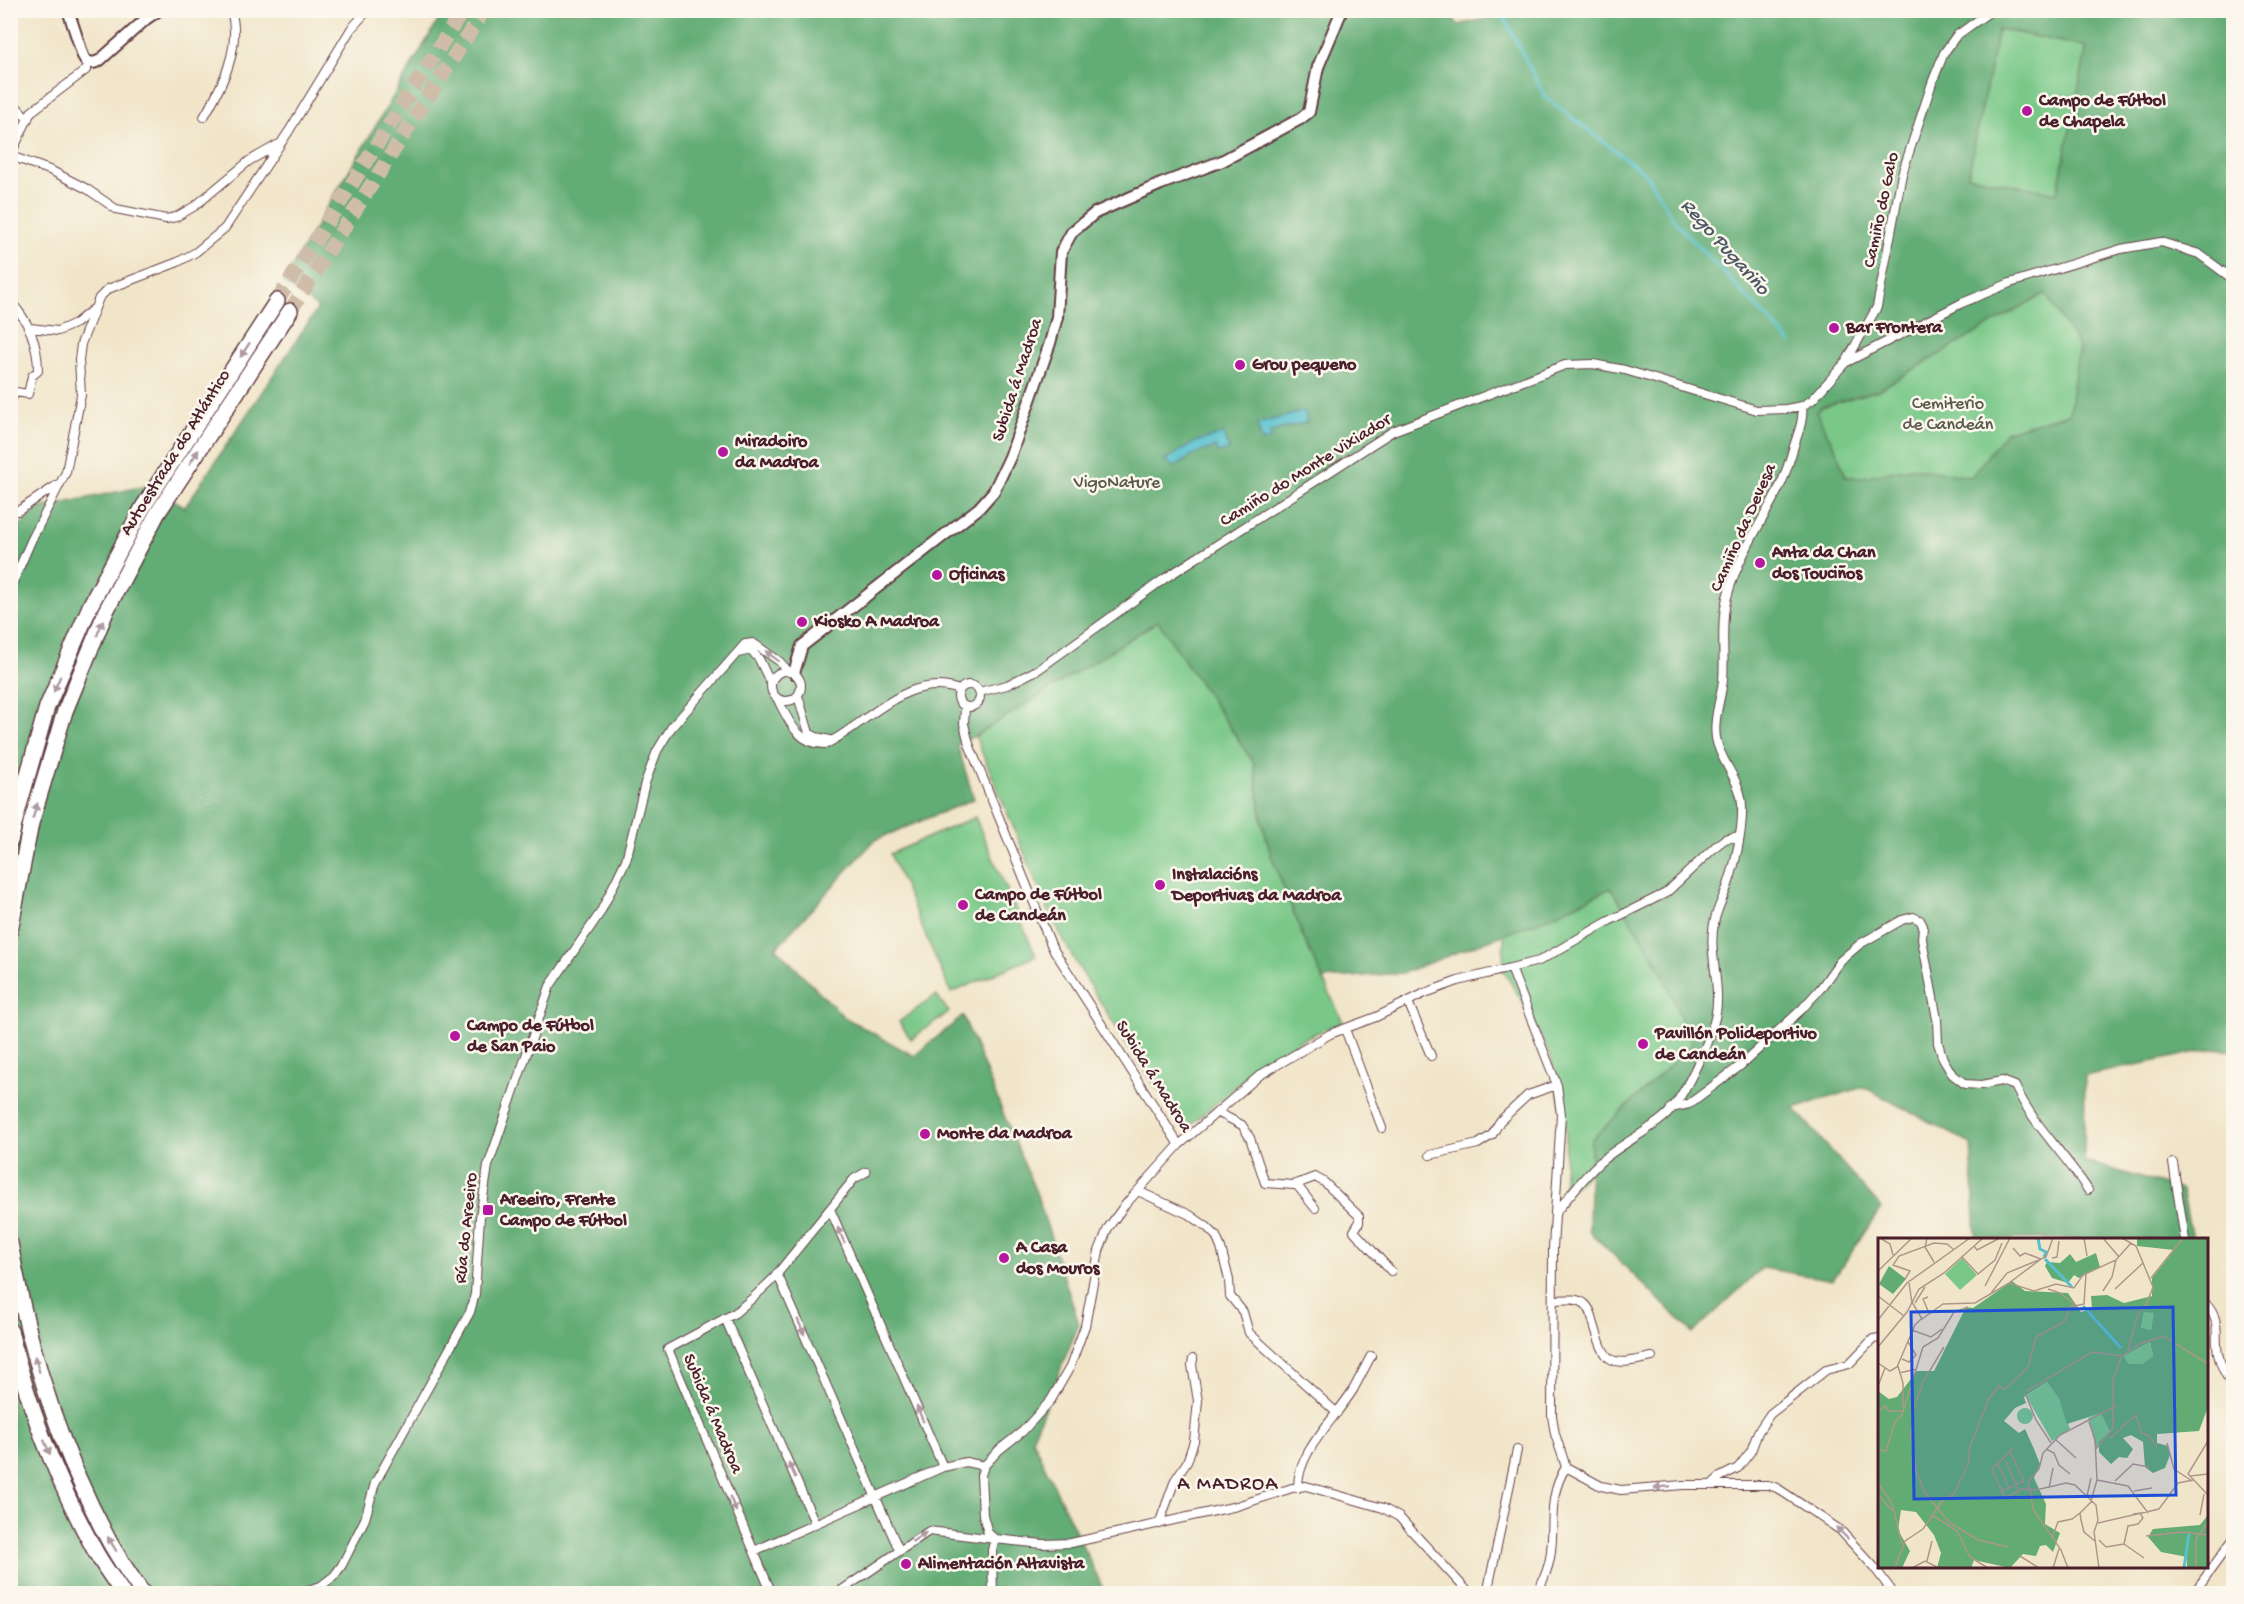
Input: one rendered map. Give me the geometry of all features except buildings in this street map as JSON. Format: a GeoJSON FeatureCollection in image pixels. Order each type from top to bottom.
{"type":"FeatureCollection","features":[{"type":"Feature","properties":{"kind":"highway","name":"Autoestrada do Atlántico"},"geometry":{"type":"LineString","coordinates":[[10,841],[47,707],[91,604],[143,507],[277,301]]}},
{"type":"Feature","properties":{"kind":"highway","name":"Autoestrada do Atlántico"},"geometry":{"type":"LineString","coordinates":[[10,930],[31,823],[65,711],[107,609],[157,514],[290,311]]}},
{"type":"Feature","properties":{"kind":"highway"},"geometry":{"type":"LineString","coordinates":[[10,1244],[20,1302],[57,1428],[109,1540],[143,1593]]}},
{"type":"Feature","properties":{"kind":"highway"},"geometry":{"type":"LineString","coordinates":[[10,1331],[46,1445],[93,1548],[123,1593]]}},
{"type":"Feature","properties":{"kind":"street"},"geometry":{"type":"LineString","coordinates":[[68,10],[83,56],[89,63]]}},
{"type":"Feature","properties":{"kind":"street"},"geometry":{"type":"LineString","coordinates":[[204,117],[226,74],[235,36],[231,10]]}},
{"type":"Feature","properties":{"kind":"street"},"geometry":{"type":"LineString","coordinates":[[10,589],[61,482],[69,460],[81,395],[79,360],[81,344],[99,298],[108,289],[178,262],[196,252],[225,228],[281,143],[346,37],[368,10]]}},
{"type":"Feature","properties":{"kind":"street","name":"Subida á Madroa"},"geometry":{"type":"LineString","coordinates":[[791,672],[802,646],[979,508],[994,491],[1010,457],[1050,343],[1057,317],[1061,252],[1072,232],[1095,213],[1161,184],[1222,161],[1309,112],[1318,67],[1342,10]]}},
{"type":"Feature","properties":{"kind":"street","name":"Camiño do Galo"},"geometry":{"type":"LineString","coordinates":[[1845,363],[1876,307],[1902,174],[1941,59],[1956,36],[1992,10]]}},
{"type":"Feature","properties":{"kind":"street"},"geometry":{"type":"LineString","coordinates":[[89,63],[99,61],[158,11]]}},
{"type":"Feature","properties":{"kind":"street"},"geometry":{"type":"LineString","coordinates":[[89,63],[86,70],[31,112],[11,156],[52,171],[87,189],[116,209],[166,219],[176,218],[195,206],[249,161],[281,143]]}},
{"type":"Feature","properties":{"kind":"street"},"geometry":{"type":"LineString","coordinates":[[10,100],[28,118]]}},
{"type":"Feature","properties":{"kind":"street"},"geometry":{"type":"LineString","coordinates":[[1802,406],[1812,400],[1845,363],[1962,303],[2010,283],[2121,249],[2161,242],[2199,254],[2234,280]]}},
{"type":"Feature","properties":{"kind":"street"},"geometry":{"type":"LineString","coordinates":[[10,301],[20,311],[30,328],[38,356],[38,371],[32,376],[28,394],[16,392],[10,401]]}},
{"type":"Feature","properties":{"kind":"street"},"geometry":{"type":"LineString","coordinates":[[30,328],[58,331],[76,323],[93,309]]}},
{"type":"Feature","properties":{"kind":"street","name":"Camiño do Monte Vixiador"},"geometry":{"type":"LineString","coordinates":[[980,692],[1007,685],[1039,669],[1164,579],[1393,431],[1565,365],[1593,364],[1625,370],[1757,410],[1802,406]]}},
{"type":"Feature","properties":{"kind":"street","name":"Camiño da Devesa"},"geometry":{"type":"LineString","coordinates":[[1556,1212],[1597,1165],[1655,1124],[1671,1108],[1699,1060],[1714,1022],[1717,1004],[1717,986],[1712,959],[1715,917],[1732,872],[1742,818],[1742,802],[1716,736],[1723,679],[1725,607],[1747,549],[1786,472],[1799,431],[1803,413],[1802,406]]}},
{"type":"Feature","properties":{"kind":"street"},"geometry":{"type":"LineString","coordinates":[[10,511],[18,512],[61,482]]}},
{"type":"Feature","properties":{"kind":"street"},"geometry":{"type":"LineString","coordinates":[[737,653],[745,644],[753,643],[779,661],[800,681],[798,696],[809,733],[816,737],[834,740]]}},
{"type":"Feature","properties":{"kind":"street"},"geometry":{"type":"LineString","coordinates":[[737,653],[751,650],[759,659],[771,684],[773,694],[795,731],[804,739],[817,744],[826,744],[834,740],[897,697],[915,689],[940,685],[959,690],[970,685],[980,692],[979,701],[970,708],[965,707]]}},
{"type":"Feature","properties":{"kind":"street","name":"Rúa do Areeiro"},"geometry":{"type":"LineString","coordinates":[[294,1593],[321,1586],[334,1576],[342,1565],[365,1519],[380,1473],[460,1331],[475,1294],[480,1216],[488,1166],[550,986],[600,912],[626,860],[645,783],[657,751],[671,728],[737,653]]}},
{"type":"Feature","properties":{"kind":"street"},"geometry":{"type":"LineString","coordinates":[[771,684],[779,673],[791,672]]}},
{"type":"Feature","properties":{"kind":"street","name":"Subida á Madroa"},"geometry":{"type":"LineString","coordinates":[[959,690],[957,698],[965,707],[964,724],[969,744],[1052,947],[1179,1145],[1108,1228],[1099,1251],[1085,1326],[1070,1368],[1059,1387],[1041,1413],[984,1466]]}},
{"type":"Feature","properties":{"kind":"street"},"geometry":{"type":"LineString","coordinates":[[777,698],[789,701],[798,696]]}},
{"type":"Feature","properties":{"kind":"street"},"geometry":{"type":"LineString","coordinates":[[1179,1145],[1260,1075],[1330,1034],[1458,981],[1539,961],[1609,921],[1666,893],[1716,846],[1725,839],[1739,836]]}},
{"type":"Feature","properties":{"kind":"street"},"geometry":{"type":"LineString","coordinates":[[1671,1108],[1689,1104],[1740,1066],[1802,1009],[1840,961],[1860,944],[1902,920],[1913,917],[1920,920],[1923,926],[1922,939],[1937,1019],[1938,1043],[1943,1059],[1952,1074],[1965,1084],[1981,1085],[2002,1081],[2015,1086],[2025,1108],[2088,1190]]}},
{"type":"Feature","properties":{"kind":"street"},"geometry":{"type":"LineString","coordinates":[[1511,968],[1557,1085],[1561,1114],[1552,1248],[1552,1416],[1554,1434],[1566,1467],[1601,1486],[1614,1489],[1760,1484],[1777,1488],[1832,1523],[1877,1565]]}},
{"type":"Feature","properties":{"kind":"street"},"geometry":{"type":"LineString","coordinates":[[1408,1002],[1431,1056]]}},
{"type":"Feature","properties":{"kind":"street"},"geometry":{"type":"LineString","coordinates":[[1345,1029],[1382,1128]]}},
{"type":"Feature","properties":{"kind":"street"},"geometry":{"type":"LineString","coordinates":[[1430,1155],[1478,1144],[1492,1135],[1500,1121],[1528,1095],[1557,1085]]}},
{"type":"Feature","properties":{"kind":"street"},"geometry":{"type":"LineString","coordinates":[[1217,1112],[1242,1125],[1250,1138],[1265,1183],[1296,1184],[1315,1177],[1324,1182],[1359,1216],[1359,1223],[1354,1231],[1391,1271]]}},
{"type":"Feature","properties":{"kind":"street"},"geometry":{"type":"LineString","coordinates":[[2173,1163],[2185,1238]]}},
{"type":"Feature","properties":{"kind":"street","name":"Subida á Madroa"},"geometry":{"type":"LineString","coordinates":[[772,1593],[668,1354],[668,1349],[725,1318],[755,1296],[777,1273],[854,1179],[866,1172]]}},
{"type":"Feature","properties":{"kind":"street"},"geometry":{"type":"LineString","coordinates":[[1296,1184],[1315,1208]]}},
{"type":"Feature","properties":{"kind":"street"},"geometry":{"type":"LineString","coordinates":[[1138,1191],[1190,1215],[1207,1227],[1218,1242],[1229,1280],[1230,1296],[1243,1312],[1249,1333],[1336,1413]]}},
{"type":"Feature","properties":{"kind":"street"},"geometry":{"type":"LineString","coordinates":[[830,1209],[943,1467]]}},
{"type":"Feature","properties":{"kind":"street"},"geometry":{"type":"LineString","coordinates":[[777,1273],[899,1550]]}},
{"type":"Feature","properties":{"kind":"street"},"geometry":{"type":"LineString","coordinates":[[1553,1300],[1574,1300],[1585,1303],[1590,1310],[1606,1358],[1627,1362],[1652,1357]]}},
{"type":"Feature","properties":{"kind":"street"},"geometry":{"type":"LineString","coordinates":[[2208,1306],[2215,1314],[2217,1352],[2234,1388]]}},
{"type":"Feature","properties":{"kind":"street"},"geometry":{"type":"LineString","coordinates":[[725,1318],[815,1523]]}},
{"type":"Feature","properties":{"kind":"street"},"geometry":{"type":"LineString","coordinates":[[1711,1485],[1720,1477],[1738,1468],[1751,1451],[1758,1432],[1770,1414],[1826,1370],[1849,1364],[1873,1340],[1878,1339]]}},
{"type":"Feature","properties":{"kind":"street"},"geometry":{"type":"LineString","coordinates":[[1298,1488],[1298,1479],[1306,1455],[1353,1390],[1371,1356]]}},
{"type":"Feature","properties":{"kind":"street"},"geometry":{"type":"LineString","coordinates":[[1159,1524],[1175,1480],[1187,1462],[1194,1441],[1198,1401],[1193,1359]]}},
{"type":"Feature","properties":{"kind":"street"},"geometry":{"type":"LineString","coordinates":[[1487,1593],[1516,1450]]}},
{"type":"Feature","properties":{"kind":"street"},"geometry":{"type":"LineString","coordinates":[[754,1551],[943,1467],[966,1462],[984,1466],[981,1475],[983,1515],[988,1533],[995,1539]]}},
{"type":"Feature","properties":{"kind":"street"},"geometry":{"type":"LineString","coordinates":[[1537,1593],[1550,1559],[1554,1492],[1557,1481],[1566,1467]]}},
{"type":"Feature","properties":{"kind":"street"},"geometry":{"type":"LineString","coordinates":[[836,1593],[928,1531],[1043,1544],[1071,1543],[1247,1504],[1306,1486],[1383,1508],[1398,1516],[1470,1593]]}},
{"type":"Feature","properties":{"kind":"street"},"geometry":{"type":"LineString","coordinates":[[2193,1593],[2234,1538]]}},
{"type":"Feature","properties":{"kind":"street"},"geometry":{"type":"LineString","coordinates":[[993,1593],[992,1550],[995,1539]]}},
{"type":"Feature","properties":{"kind":"street"},"geometry":{"type":"LineString","coordinates":[[1879,1568],[1894,1593]]}},
{"type":"Feature","properties":{"kind":"green space","name":"VigoNature"},"geometry":{"type":"Polygon","coordinates":[[[1448,10],[1458,25],[1526,10],[2233,11],[2233,1051],[2212,1049],[2085,1076],[2084,1161],[2182,1190],[2192,1238],[1976,1238],[1971,1144],[1864,1087],[1794,1108],[1881,1208],[1833,1280],[1762,1268],[1693,1333],[1589,1231],[1591,1140],[1692,1045],[1659,966],[1611,888],[1547,918],[1403,973],[1323,979],[1304,939],[1272,858],[1262,822],[1254,763],[1158,621],[975,736],[957,744],[974,799],[875,840],[776,948],[844,1017],[914,1056],[963,1016],[1037,1195],[1079,1324],[1032,1439],[1105,1593],[11,1593],[10,533],[40,508],[150,485],[185,507],[318,308],[283,282],[444,11],[1448,10]],[[1998,29],[1968,176],[2057,193],[2087,47],[1998,29]],[[2045,293],[1878,390],[1821,407],[1816,412],[1837,452],[1846,477],[1862,477],[1912,468],[1971,477],[2007,431],[2069,414],[2079,347],[2045,293]]]}},
{"type":"Feature","properties":{"kind":"green space","name":"Campo de Fútbol de Chapela"},"geometry":{"type":"Polygon","coordinates":[[[1998,29],[2087,47],[2057,194],[1968,176],[1998,29]]]}},
{"type":"Feature","properties":{"kind":"green space","name":"Cemiterio de Candeán"},"geometry":{"type":"Polygon","coordinates":[[[2045,292],[2079,346],[2069,414],[2007,431],[1971,477],[1912,468],[1862,477],[1846,477],[1837,452],[1816,412],[1821,407],[1878,390],[2045,292]]]}},
{"type":"Feature","properties":{"kind":"green space","name":"Instalacións Deportivas da Madroa"},"geometry":{"type":"Polygon","coordinates":[[[1158,621],[1254,763],[1262,822],[1272,858],[1304,939],[1343,1022],[1304,1039],[1278,1054],[1186,1129],[1129,1048],[1073,958],[1049,912],[975,736],[1158,621]]]}},
{"type":"Feature","properties":{"kind":"green space","name":"Campo de Fútbol de Candeán"},"geometry":{"type":"Polygon","coordinates":[[[975,817],[1036,956],[951,993],[890,854],[975,817]]]}},
{"type":"Feature","properties":{"kind":"green space"},"geometry":{"type":"Polygon","coordinates":[[[1611,888],[1659,965],[1712,1011],[1663,1110],[1563,1196],[1566,1132],[1551,1058],[1531,1016],[1503,970],[1504,934],[1611,888]]]}},
{"type":"Feature","properties":{"kind":"green space"},"geometry":{"type":"Polygon","coordinates":[[[936,995],[949,1012],[911,1039],[899,1022],[936,995]]]}},
{"type":"Feature","properties":{"kind":"water"},"geometry":{"type":"Polygon","coordinates":[[[1305,411],[1307,422],[1270,432],[1271,439],[1262,442],[1257,424],[1305,411]]]}},
{"type":"Feature","properties":{"kind":"water"},"geometry":{"type":"Polygon","coordinates":[[[1224,434],[1229,450],[1218,453],[1216,447],[1197,453],[1174,467],[1165,460],[1197,441],[1224,434]]]}},
{"type":"Feature","properties":{"kind":"waterway","name":"Rego Pugariño"},"geometry":{"type":"LineString","coordinates":[[1500,10],[1545,97],[1646,174],[1676,223],[1791,343]]}},
{"type":"Feature","properties":{"kind":"tunnel"},"geometry":{"type":"LineString","coordinates":[[277,301],[463,10]]}},
{"type":"Feature","properties":{"kind":"tunnel"},"geometry":{"type":"LineString","coordinates":[[290,311],[484,10]]}},
{"type":"Feature","properties":{"kind":"place","name":"Campo de Fútbol de Chapela"},"geometry":{"type":"Point","coordinates":[2027,111]}},
{"type":"Feature","properties":{"kind":"place","name":"Bar Frontera"},"geometry":{"type":"Point","coordinates":[1834,328]}},
{"type":"Feature","properties":{"kind":"place","name":"Grou pequeno"},"geometry":{"type":"Point","coordinates":[1240,365]}},
{"type":"Feature","properties":{"kind":"place","name":"Miradoiro da Madroa"},"geometry":{"type":"Point","coordinates":[723,452]}},
{"type":"Feature","properties":{"kind":"place","name":"Anta da Chan dos Touciños"},"geometry":{"type":"Point","coordinates":[1760,563]}},
{"type":"Feature","properties":{"kind":"place","name":"Oficinas"},"geometry":{"type":"Point","coordinates":[937,575]}},
{"type":"Feature","properties":{"kind":"place","name":"Kiosko A Madroa"},"geometry":{"type":"Point","coordinates":[802,622]}},
{"type":"Feature","properties":{"kind":"place","name":"Instalacións Deportivas da Madroa"},"geometry":{"type":"Point","coordinates":[1160,885]}},
{"type":"Feature","properties":{"kind":"place","name":"Campo de Fútbol de Candeán"},"geometry":{"type":"Point","coordinates":[963,905]}},
{"type":"Feature","properties":{"kind":"place","name":"Campo de Fútbol de San Paio"},"geometry":{"type":"Point","coordinates":[455,1036]}},
{"type":"Feature","properties":{"kind":"place","name":"Pavillón Polideportivo de Candeán"},"geometry":{"type":"Point","coordinates":[1643,1044]}},
{"type":"Feature","properties":{"kind":"place","name":"Monte da Madroa"},"geometry":{"type":"Point","coordinates":[925,1134]}},
{"type":"Feature","properties":{"kind":"place","name":"Areeiro, Frente Campo de Fútbol"},"geometry":{"type":"Point","coordinates":[488,1210]}},
{"type":"Feature","properties":{"kind":"place","name":"A Casa dos Mouros"},"geometry":{"type":"Point","coordinates":[1004,1258]}},
{"type":"Feature","properties":{"kind":"place","name":"Alimentación Altavista"},"geometry":{"type":"Point","coordinates":[906,1564]}},
{"type":"Feature","properties":{"kind":"district","name":"A MADROA"},"geometry":{"type":"Point","coordinates":[1228,1485]}}]}
